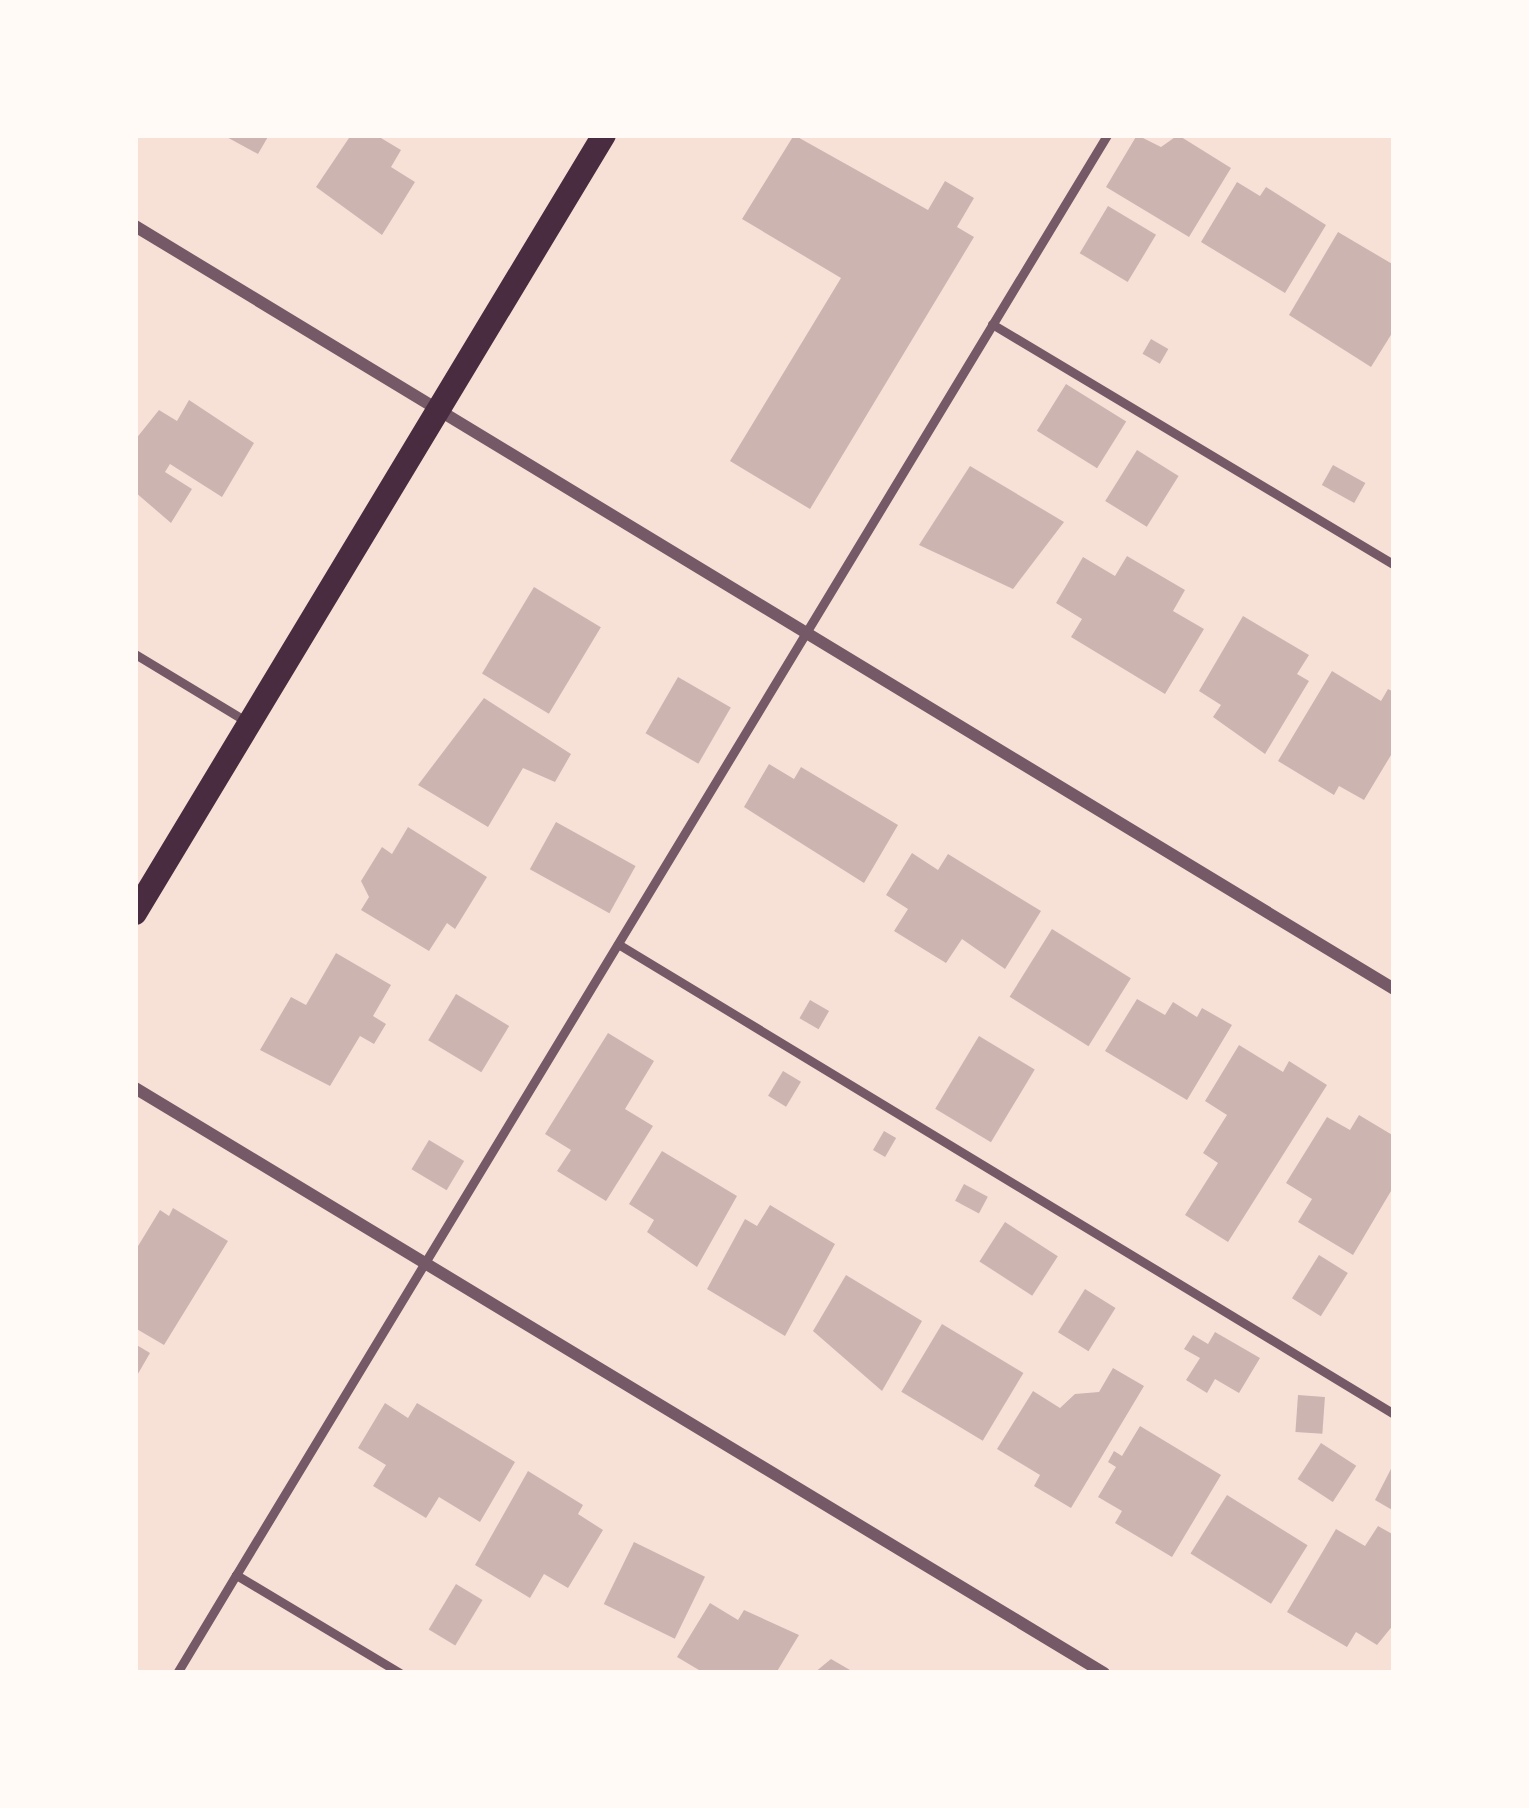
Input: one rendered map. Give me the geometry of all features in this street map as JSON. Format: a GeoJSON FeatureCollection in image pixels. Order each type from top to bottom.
{"type":"FeatureCollection","features":[{"type":"Feature","properties":{"kind":"main road"},"geometry":{"type":"LineString","coordinates":[[135,913],[604,135]]}},
{"type":"Feature","properties":{"kind":"street"},"geometry":{"type":"LineString","coordinates":[[135,226],[1394,989]]}},
{"type":"Feature","properties":{"kind":"street"},"geometry":{"type":"LineString","coordinates":[[135,1088],[1104,1673]]}},
{"type":"Feature","properties":{"kind":"lane"},"geometry":{"type":"LineString","coordinates":[[177,1673],[1107,135]]}},
{"type":"Feature","properties":{"kind":"lane"},"geometry":{"type":"LineString","coordinates":[[992,324],[1394,565]]}},
{"type":"Feature","properties":{"kind":"lane"},"geometry":{"type":"LineString","coordinates":[[135,654],[250,723]]}},
{"type":"Feature","properties":{"kind":"lane"},"geometry":{"type":"LineString","coordinates":[[618,944],[1394,1414]]}},
{"type":"Feature","properties":{"kind":"lane"},"geometry":{"type":"LineString","coordinates":[[236,1575],[400,1673]]}},
{"type":"Feature","properties":{"kind":"building"},"geometry":{"type":"Polygon","coordinates":[[[223,135],[269,135],[258,154],[223,135]]]}},
{"type":"Feature","properties":{"kind":"building"},"geometry":{"type":"Polygon","coordinates":[[[351,135],[376,135],[401,150],[391,167],[415,182],[382,235],[316,187],[351,135]]]}},
{"type":"Feature","properties":{"kind":"building"},"geometry":{"type":"Polygon","coordinates":[[[794,135],[928,210],[945,181],[974,198],[957,227],[974,237],[810,509],[730,461],[841,278],[742,219],[794,135]]]}},
{"type":"Feature","properties":{"kind":"building"},"geometry":{"type":"Polygon","coordinates":[[[1137,135],[1161,147],[1178,135],[1231,168],[1189,237],[1106,187],[1137,135]]]}},
{"type":"Feature","properties":{"kind":"building"},"geometry":{"type":"Polygon","coordinates":[[[1237,182],[1260,196],[1266,187],[1326,225],[1285,293],[1201,242],[1237,182]]]}},
{"type":"Feature","properties":{"kind":"building"},"geometry":{"type":"Polygon","coordinates":[[[1108,206],[1156,235],[1128,282],[1080,253],[1108,206]]]}},
{"type":"Feature","properties":{"kind":"building"},"geometry":{"type":"Polygon","coordinates":[[[1338,232],[1394,265],[1394,330],[1371,367],[1289,315],[1338,232]]]}},
{"type":"Feature","properties":{"kind":"building"},"geometry":{"type":"Polygon","coordinates":[[[1151,339],[1168,349],[1160,364],[1142,354],[1151,339]]]}},
{"type":"Feature","properties":{"kind":"building"},"geometry":{"type":"Polygon","coordinates":[[[1066,384],[1126,422],[1097,468],[1037,431],[1066,384]]]}},
{"type":"Feature","properties":{"kind":"building"},"geometry":{"type":"Polygon","coordinates":[[[189,400],[254,443],[222,497],[170,464],[165,472],[192,489],[171,523],[135,492],[135,440],[159,410],[177,421],[189,400]]]}},
{"type":"Feature","properties":{"kind":"building"},"geometry":{"type":"Polygon","coordinates":[[[1137,450],[1179,476],[1147,527],[1105,501],[1137,450]]]}},
{"type":"Feature","properties":{"kind":"building"},"geometry":{"type":"Polygon","coordinates":[[[1333,465],[1365,483],[1354,503],[1322,485],[1333,465]]]}},
{"type":"Feature","properties":{"kind":"building"},"geometry":{"type":"Polygon","coordinates":[[[970,466],[1064,522],[1013,589],[919,545],[970,466]]]}},
{"type":"Feature","properties":{"kind":"building"},"geometry":{"type":"Polygon","coordinates":[[[1127,556],[1185,590],[1173,611],[1204,629],[1165,694],[1071,637],[1082,619],[1056,603],[1083,557],[1115,576],[1127,556]]]}},
{"type":"Feature","properties":{"kind":"building"},"geometry":{"type":"Polygon","coordinates":[[[534,587],[601,627],[549,714],[482,674],[534,587]]]}},
{"type":"Feature","properties":{"kind":"building"},"geometry":{"type":"Polygon","coordinates":[[[1243,616],[1309,655],[1297,674],[1309,681],[1265,754],[1213,717],[1221,705],[1199,691],[1243,616]]]}},
{"type":"Feature","properties":{"kind":"building"},"geometry":{"type":"Polygon","coordinates":[[[1332,671],[1381,701],[1388,689],[1394,692],[1394,750],[1364,800],[1339,786],[1334,795],[1278,761],[1332,671]]]}},
{"type":"Feature","properties":{"kind":"building"},"geometry":{"type":"Polygon","coordinates":[[[678,677],[731,708],[698,764],[646,733],[678,677]]]}},
{"type":"Feature","properties":{"kind":"building"},"geometry":{"type":"Polygon","coordinates":[[[484,698],[571,754],[555,782],[523,768],[488,827],[418,785],[484,698]]]}},
{"type":"Feature","properties":{"kind":"building"},"geometry":{"type":"Polygon","coordinates":[[[769,764],[794,779],[801,767],[898,825],[864,883],[744,807],[769,764]]]}},
{"type":"Feature","properties":{"kind":"building"},"geometry":{"type":"Polygon","coordinates":[[[556,822],[636,866],[609,913],[530,869],[556,822]]]}},
{"type":"Feature","properties":{"kind":"building"},"geometry":{"type":"Polygon","coordinates":[[[408,827],[487,877],[455,929],[447,923],[429,951],[361,910],[369,897],[361,881],[382,847],[392,854],[408,827]]]}},
{"type":"Feature","properties":{"kind":"building"},"geometry":{"type":"Polygon","coordinates":[[[912,853],[938,870],[948,854],[1041,911],[1005,969],[962,939],[946,963],[894,931],[908,909],[886,895],[912,853]]]}},
{"type":"Feature","properties":{"kind":"building"},"geometry":{"type":"Polygon","coordinates":[[[1052,929],[1131,978],[1088,1046],[1010,997],[1052,929]]]}},
{"type":"Feature","properties":{"kind":"building"},"geometry":{"type":"Polygon","coordinates":[[[336,953],[391,985],[373,1016],[386,1024],[374,1044],[360,1036],[330,1086],[260,1050],[291,997],[306,1005],[336,953]]]}},
{"type":"Feature","properties":{"kind":"building"},"geometry":{"type":"Polygon","coordinates":[[[456,994],[509,1026],[481,1072],[428,1040],[456,994]]]}},
{"type":"Feature","properties":{"kind":"building"},"geometry":{"type":"Polygon","coordinates":[[[1137,999],[1165,1015],[1173,1002],[1197,1017],[1202,1008],[1232,1025],[1187,1100],[1105,1051],[1137,999]]]}},
{"type":"Feature","properties":{"kind":"building"},"geometry":{"type":"Polygon","coordinates":[[[810,1000],[829,1011],[819,1029],[800,1018],[810,1000]]]}},
{"type":"Feature","properties":{"kind":"building"},"geometry":{"type":"Polygon","coordinates":[[[608,1033],[654,1061],[625,1109],[653,1126],[606,1201],[557,1171],[571,1150],[545,1134],[608,1033]]]}},
{"type":"Feature","properties":{"kind":"building"},"geometry":{"type":"Polygon","coordinates":[[[979,1036],[1035,1069],[991,1142],[935,1109],[979,1036]]]}},
{"type":"Feature","properties":{"kind":"building"},"geometry":{"type":"Polygon","coordinates":[[[1239,1045],[1283,1072],[1289,1061],[1327,1085],[1228,1242],[1185,1215],[1218,1163],[1203,1153],[1227,1115],[1205,1101],[1239,1045]]]}},
{"type":"Feature","properties":{"kind":"building"},"geometry":{"type":"Polygon","coordinates":[[[783,1071],[801,1082],[786,1107],[768,1096],[783,1071]]]}},
{"type":"Feature","properties":{"kind":"building"},"geometry":{"type":"Polygon","coordinates":[[[1359,1115],[1394,1136],[1394,1186],[1353,1255],[1298,1222],[1312,1199],[1286,1183],[1327,1117],[1350,1130],[1359,1115]]]}},
{"type":"Feature","properties":{"kind":"building"},"geometry":{"type":"Polygon","coordinates":[[[884,1131],[896,1138],[885,1157],[873,1150],[884,1131]]]}},
{"type":"Feature","properties":{"kind":"building"},"geometry":{"type":"Polygon","coordinates":[[[429,1140],[464,1161],[447,1190],[411,1169],[429,1140]]]}},
{"type":"Feature","properties":{"kind":"building"},"geometry":{"type":"Polygon","coordinates":[[[662,1151],[737,1196],[697,1267],[647,1232],[654,1220],[629,1204],[662,1151]]]}},
{"type":"Feature","properties":{"kind":"building"},"geometry":{"type":"Polygon","coordinates":[[[964,1184],[988,1197],[979,1213],[955,1201],[964,1184]]]}},
{"type":"Feature","properties":{"kind":"building"},"geometry":{"type":"Polygon","coordinates":[[[770,1205],[835,1244],[785,1336],[707,1289],[745,1219],[757,1226],[770,1205]]]}},
{"type":"Feature","properties":{"kind":"building"},"geometry":{"type":"Polygon","coordinates":[[[173,1208],[228,1241],[164,1345],[135,1328],[135,1251],[160,1210],[169,1216],[173,1208]]]}},
{"type":"Feature","properties":{"kind":"building"},"geometry":{"type":"Polygon","coordinates":[[[1005,1222],[1058,1256],[1032,1296],[979,1261],[1005,1222]]]}},
{"type":"Feature","properties":{"kind":"building"},"geometry":{"type":"Polygon","coordinates":[[[1319,1255],[1348,1273],[1321,1316],[1292,1298],[1319,1255]]]}},
{"type":"Feature","properties":{"kind":"building"},"geometry":{"type":"Polygon","coordinates":[[[846,1275],[922,1321],[882,1391],[813,1331],[846,1275]]]}},
{"type":"Feature","properties":{"kind":"building"},"geometry":{"type":"Polygon","coordinates":[[[1085,1289],[1116,1308],[1089,1351],[1058,1332],[1085,1289]]]}},
{"type":"Feature","properties":{"kind":"building"},"geometry":{"type":"Polygon","coordinates":[[[942,1324],[1023,1373],[983,1441],[901,1392],[942,1324]]]}},
{"type":"Feature","properties":{"kind":"building"},"geometry":{"type":"Polygon","coordinates":[[[1215,1332],[1260,1358],[1239,1393],[1215,1379],[1207,1393],[1186,1380],[1200,1358],[1184,1349],[1193,1335],[1208,1344],[1215,1332]]]}},
{"type":"Feature","properties":{"kind":"building"},"geometry":{"type":"Polygon","coordinates":[[[135,1344],[150,1353],[135,1379],[135,1344]]]}},
{"type":"Feature","properties":{"kind":"building"},"geometry":{"type":"Polygon","coordinates":[[[1113,1368],[1144,1386],[1071,1508],[1034,1486],[1040,1475],[997,1449],[1033,1391],[1060,1408],[1075,1394],[1099,1392],[1113,1368]]]}},
{"type":"Feature","properties":{"kind":"building"},"geometry":{"type":"Polygon","coordinates":[[[1298,1395],[1325,1397],[1322,1434],[1295,1432],[1298,1395]]]}},
{"type":"Feature","properties":{"kind":"building"},"geometry":{"type":"Polygon","coordinates":[[[385,1403],[408,1418],[417,1403],[515,1462],[480,1522],[439,1497],[426,1518],[373,1486],[386,1465],[358,1448],[385,1403]]]}},
{"type":"Feature","properties":{"kind":"building"},"geometry":{"type":"Polygon","coordinates":[[[1140,1426],[1221,1475],[1172,1557],[1115,1523],[1122,1511],[1098,1497],[1116,1467],[1108,1462],[1114,1451],[1122,1456],[1140,1426]]]}},
{"type":"Feature","properties":{"kind":"building"},"geometry":{"type":"Polygon","coordinates":[[[1321,1443],[1356,1466],[1333,1502],[1298,1479],[1321,1443]]]}},
{"type":"Feature","properties":{"kind":"building"},"geometry":{"type":"Polygon","coordinates":[[[1394,1463],[1394,1511],[1375,1500],[1394,1463]]]}},
{"type":"Feature","properties":{"kind":"building"},"geometry":{"type":"Polygon","coordinates":[[[528,1471],[583,1505],[578,1514],[603,1530],[568,1588],[544,1574],[530,1598],[475,1565],[528,1471]]]}},
{"type":"Feature","properties":{"kind":"building"},"geometry":{"type":"Polygon","coordinates":[[[1227,1495],[1308,1545],[1271,1604],[1190,1554],[1227,1495]]]}},
{"type":"Feature","properties":{"kind":"building"},"geometry":{"type":"Polygon","coordinates":[[[1378,1526],[1394,1535],[1394,1624],[1377,1645],[1356,1632],[1347,1647],[1287,1612],[1336,1529],[1365,1546],[1378,1526]]]}},
{"type":"Feature","properties":{"kind":"building"},"geometry":{"type":"Polygon","coordinates":[[[634,1542],[705,1577],[675,1639],[604,1604],[634,1542]]]}},
{"type":"Feature","properties":{"kind":"building"},"geometry":{"type":"Polygon","coordinates":[[[456,1584],[483,1600],[455,1645],[429,1629],[456,1584]]]}},
{"type":"Feature","properties":{"kind":"building"},"geometry":{"type":"Polygon","coordinates":[[[710,1603],[738,1620],[744,1610],[799,1635],[776,1673],[704,1673],[677,1657],[710,1603]]]}},
{"type":"Feature","properties":{"kind":"building"},"geometry":{"type":"Polygon","coordinates":[[[831,1659],[850,1670],[862,1673],[814,1673],[831,1659]]]}}]}
